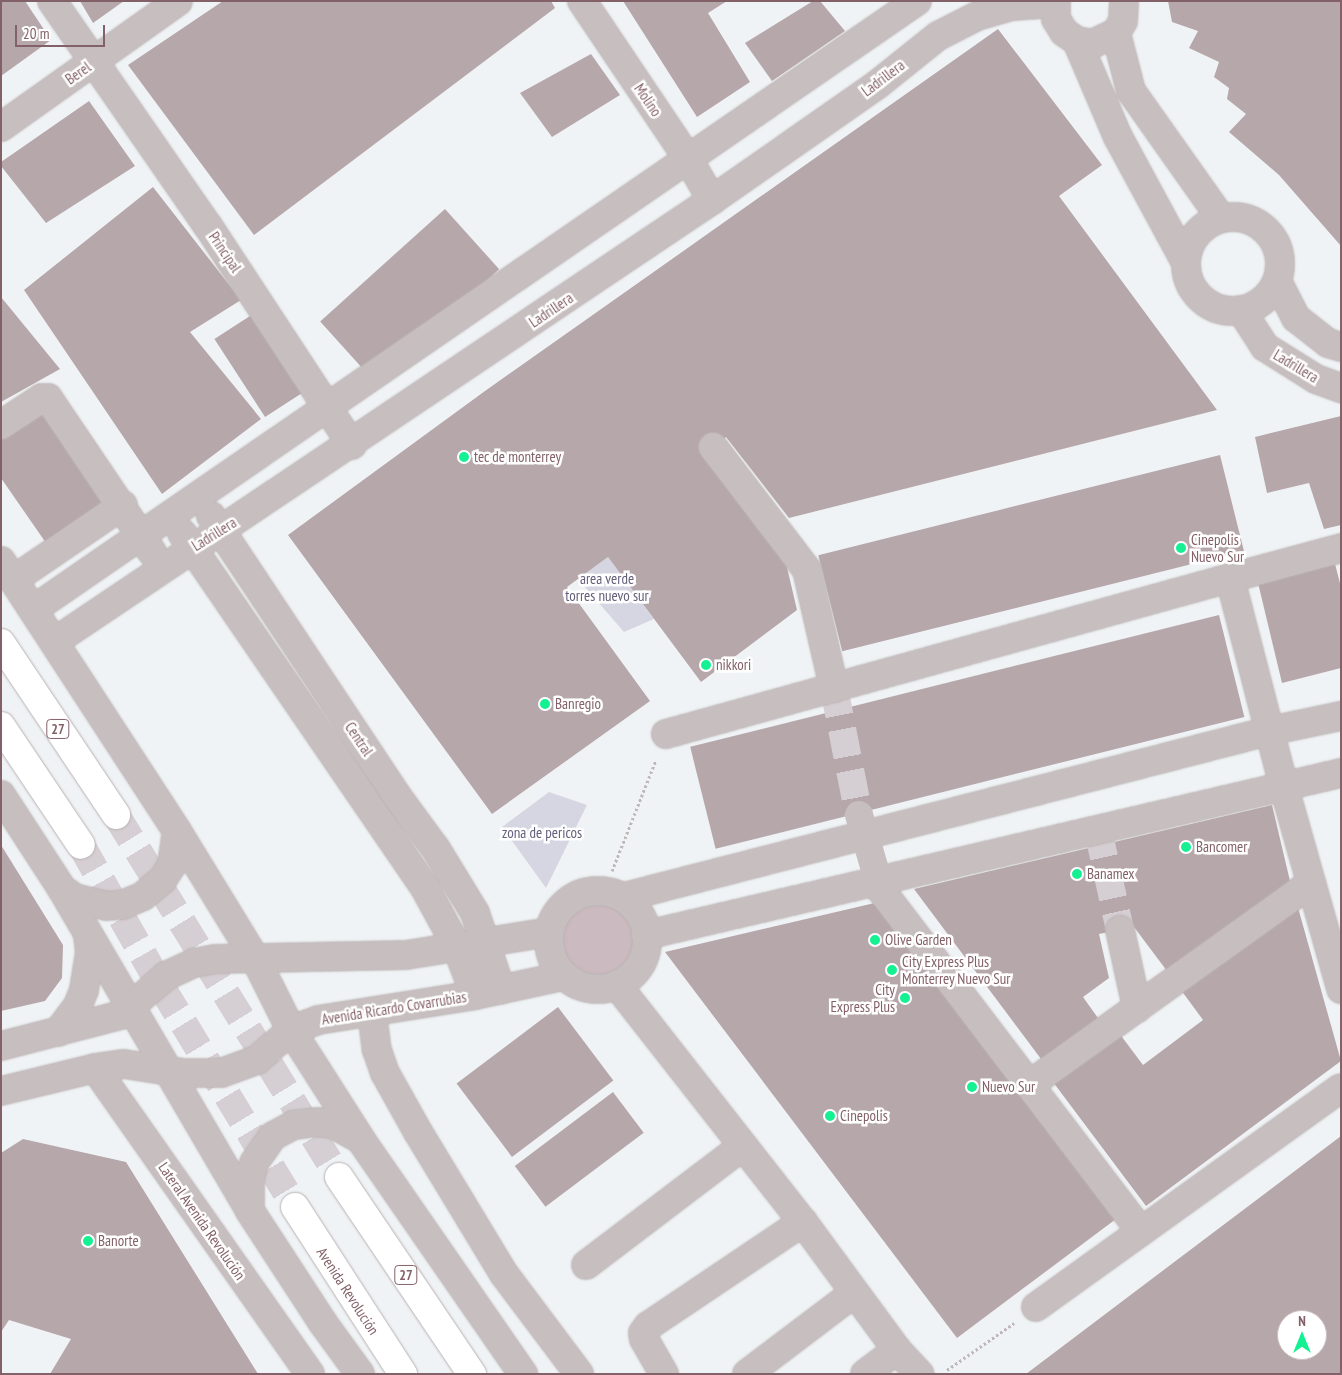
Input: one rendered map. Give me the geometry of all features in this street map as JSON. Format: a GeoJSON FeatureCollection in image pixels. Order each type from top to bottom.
{"type":"FeatureCollection","features":[{"type":"Feature","properties":{"kind":"main road","name":"27"},"geometry":{"type":"LineString","coordinates":[[1,643],[116,815]]}},
{"type":"Feature","properties":{"kind":"main road"},"geometry":{"type":"LineString","coordinates":[[1,726],[81,845]]}},
{"type":"Feature","properties":{"kind":"main road","name":"27"},"geometry":{"type":"LineString","coordinates":[[339,1177],[472,1374]]}},
{"type":"Feature","properties":{"kind":"main road","name":"Avenida Revolución"},"geometry":{"type":"LineString","coordinates":[[295,1207],[403,1374]]}},
{"type":"Feature","properties":{"kind":"street","name":"Principal"},"geometry":{"type":"LineString","coordinates":[[52,1],[329,406],[352,445]]}},
{"type":"Feature","properties":{"kind":"street","name":"Berel"},"geometry":{"type":"LineString","coordinates":[[1,127],[178,1]]}},
{"type":"Feature","properties":{"kind":"street","name":"Molino"},"geometry":{"type":"LineString","coordinates":[[582,1],[687,157],[712,200]]}},
{"type":"Feature","properties":{"kind":"street"},"geometry":{"type":"LineString","coordinates":[[34,609],[171,517],[687,157],[917,1]]}},
{"type":"Feature","properties":{"kind":"street"},"geometry":{"type":"LineString","coordinates":[[1077,41],[1092,44],[1116,33],[1123,20],[1124,1]]}},
{"type":"Feature","properties":{"kind":"street","name":"Ladrillera"},"geometry":{"type":"LineString","coordinates":[[54,642],[192,547],[352,445],[712,200],[878,84],[938,36],[977,16],[1012,6],[1056,2],[1056,18],[1064,32],[1077,41],[1102,102],[1185,261],[1189,282],[1201,299],[1220,309],[1242,310],[1265,347],[1316,379],[1341,388]]}},
{"type":"Feature","properties":{"kind":"street"},"geometry":{"type":"LineString","coordinates":[[1116,33],[1131,91],[1221,218]]}},
{"type":"Feature","properties":{"kind":"street"},"geometry":{"type":"LineString","coordinates":[[1102,102],[1131,91]]}},
{"type":"Feature","properties":{"kind":"street"},"geometry":{"type":"LineString","coordinates":[[1185,261],[1190,242],[1203,227],[1221,218],[1246,218],[1268,232],[1279,256],[1277,281],[1296,318],[1328,343],[1341,347]]}},
{"type":"Feature","properties":{"kind":"street"},"geometry":{"type":"LineString","coordinates":[[1242,310],[1256,305],[1277,281]]}},
{"type":"Feature","properties":{"kind":"street"},"geometry":{"type":"LineString","coordinates":[[1,425],[42,398],[48,398],[123,505],[161,568]]}},
{"type":"Feature","properties":{"kind":"street"},"geometry":{"type":"LineString","coordinates":[[712,447],[807,570],[834,688]]}},
{"type":"Feature","properties":{"kind":"street","name":"Central"},"geometry":{"type":"LineString","coordinates":[[198,497],[397,796],[436,849],[475,913],[501,990]]}},
{"type":"Feature","properties":{"kind":"street"},"geometry":{"type":"LineString","coordinates":[[123,505],[7,571],[34,609],[177,831],[256,960],[291,1030],[361,1140],[523,1374]]}},
{"type":"Feature","properties":{"kind":"street","name":"Central"},"geometry":{"type":"LineString","coordinates":[[171,517],[405,856],[457,947],[475,995]]}},
{"type":"Feature","properties":{"kind":"street"},"geometry":{"type":"LineString","coordinates":[[666,734],[1341,548]]}},
{"type":"Feature","properties":{"kind":"street"},"geometry":{"type":"LineString","coordinates":[[1230,578],[1284,788],[1341,989]]}},
{"type":"Feature","properties":{"kind":"street"},"geometry":{"type":"LineString","coordinates":[[614,894],[638,912],[646,935],[643,960],[638,971],[618,985],[590,987],[564,976],[551,954],[549,932],[554,915],[565,902],[583,893],[614,894],[1269,731],[1341,716]]}},
{"type":"Feature","properties":{"kind":"street"},"geometry":{"type":"LineString","coordinates":[[646,935],[1284,788],[1341,773]]}},
{"type":"Feature","properties":{"kind":"street"},"geometry":{"type":"LineString","coordinates":[[1,795],[62,889],[250,1211],[323,1323],[360,1374]]}},
{"type":"Feature","properties":{"kind":"street"},"geometry":{"type":"LineString","coordinates":[[858,815],[881,890],[1141,1231]]}},
{"type":"Feature","properties":{"kind":"street"},"geometry":{"type":"LineString","coordinates":[[62,889],[82,901],[106,906],[122,905],[143,896],[163,879],[172,864],[177,831]]}},
{"type":"Feature","properties":{"kind":"street"},"geometry":{"type":"LineString","coordinates":[[1029,1085],[1311,883]]}},
{"type":"Feature","properties":{"kind":"street"},"geometry":{"type":"LineString","coordinates":[[1120,930],[1137,1008]]}},
{"type":"Feature","properties":{"kind":"street"},"geometry":{"type":"LineString","coordinates":[[1,1046],[110,1019],[133,1008],[154,986],[180,968],[215,959],[377,958],[549,932]]}},
{"type":"Feature","properties":{"kind":"street"},"geometry":{"type":"LineString","coordinates":[[58,1032],[78,1005],[84,990],[90,952],[88,933]]}},
{"type":"Feature","properties":{"kind":"street","name":"Avenida Ricardo Covarrubias"},"geometry":{"type":"LineString","coordinates":[[1,1091],[95,1068],[124,1064],[165,1068],[202,1075],[240,1068],[276,1047],[291,1030],[318,1020],[475,995],[564,976]]}},
{"type":"Feature","properties":{"kind":"street"},"geometry":{"type":"LineString","coordinates":[[618,985],[803,1222],[897,1350],[919,1374]]}},
{"type":"Feature","properties":{"kind":"street"},"geometry":{"type":"LineString","coordinates":[[372,1012],[377,1050],[386,1073],[418,1132],[504,1274],[579,1374]]}},
{"type":"Feature","properties":{"kind":"street","name":"Lateral Avenida Revolución"},"geometry":{"type":"LineString","coordinates":[[95,1068],[310,1374]]}},
{"type":"Feature","properties":{"kind":"street"},"geometry":{"type":"LineString","coordinates":[[1036,1307],[1341,1088]]}},
{"type":"Feature","properties":{"kind":"street"},"geometry":{"type":"LineString","coordinates":[[250,1211],[250,1178],[254,1163],[273,1136],[294,1126],[316,1122],[333,1124],[361,1140]]}},
{"type":"Feature","properties":{"kind":"street"},"geometry":{"type":"LineString","coordinates":[[586,1265],[743,1146]]}},
{"type":"Feature","properties":{"kind":"street"},"geometry":{"type":"LineString","coordinates":[[664,1374],[644,1339],[643,1333],[648,1326],[803,1222]]}},
{"type":"Feature","properties":{"kind":"street"},"geometry":{"type":"LineString","coordinates":[[747,1374],[854,1293]]}},
{"type":"Feature","properties":{"kind":"street"},"geometry":{"type":"LineString","coordinates":[[865,1374],[897,1350]]}},
{"type":"Feature","properties":{"kind":"path"},"geometry":{"type":"LineString","coordinates":[[614,894],[666,734]]}},
{"type":"Feature","properties":{"kind":"path"},"geometry":{"type":"LineString","coordinates":[[943,1374],[1036,1307]]}},
{"type":"Feature","properties":{"kind":"green space","name":"area verde torres nuevo sur"},"geometry":{"type":"Polygon","coordinates":[[[608,557],[654,619],[624,632],[578,579],[608,557]]]}},
{"type":"Feature","properties":{"kind":"green space","name":"zona de pericos"},"geometry":{"type":"Polygon","coordinates":[[[549,792],[587,805],[546,888],[502,827],[549,792]]]}},
{"type":"Feature","properties":{"kind":"shaded area"},"geometry":{"type":"Polygon","coordinates":[[[599,900],[613,903],[626,911],[634,924],[637,938],[634,952],[626,965],[613,973],[599,976],[585,973],[572,965],[564,952],[561,938],[564,924],[572,911],[585,903],[599,900]]]}},
{"type":"Feature","properties":{"kind":"building"},"geometry":{"type":"Polygon","coordinates":[[[1,1],[25,1],[51,40],[1,76],[1,1]]]}},
{"type":"Feature","properties":{"kind":"building"},"geometry":{"type":"Polygon","coordinates":[[[80,1],[124,1],[93,23],[80,1]]]}},
{"type":"Feature","properties":{"kind":"building"},"geometry":{"type":"Polygon","coordinates":[[[223,1],[551,1],[555,8],[254,235],[128,65],[223,1]]]}},
{"type":"Feature","properties":{"kind":"building"},"geometry":{"type":"Polygon","coordinates":[[[623,1],[727,1],[708,13],[750,82],[697,117],[623,1]]]}},
{"type":"Feature","properties":{"kind":"building"},"geometry":{"type":"Polygon","coordinates":[[[813,1],[820,1],[845,31],[772,81],[745,43],[813,1]]]}},
{"type":"Feature","properties":{"kind":"building"},"geometry":{"type":"Polygon","coordinates":[[[1168,1],[1341,1],[1341,246],[1279,175],[1229,132],[1246,114],[1227,99],[1229,88],[1214,77],[1219,62],[1189,48],[1198,31],[1172,22],[1168,1]]]}},
{"type":"Feature","properties":{"kind":"building"},"geometry":{"type":"Polygon","coordinates":[[[998,29],[1102,165],[1059,196],[1217,410],[789,518],[726,437],[703,454],[786,563],[797,610],[701,682],[608,557],[567,587],[650,701],[492,814],[288,535],[485,391],[998,29]]]}},
{"type":"Feature","properties":{"kind":"building"},"geometry":{"type":"Polygon","coordinates":[[[591,54],[620,95],[552,137],[520,93],[591,54]]]}},
{"type":"Feature","properties":{"kind":"building"},"geometry":{"type":"Polygon","coordinates":[[[89,101],[135,166],[46,223],[1,166],[1,162],[89,101]]]}},
{"type":"Feature","properties":{"kind":"building"},"geometry":{"type":"Polygon","coordinates":[[[153,187],[241,300],[190,332],[261,419],[162,494],[24,290],[153,187]]]}},
{"type":"Feature","properties":{"kind":"building"},"geometry":{"type":"Polygon","coordinates":[[[445,209],[499,269],[374,382],[320,321],[445,209]]]}},
{"type":"Feature","properties":{"kind":"building"},"geometry":{"type":"Polygon","coordinates":[[[1,297],[60,369],[1,402],[1,297]]]}},
{"type":"Feature","properties":{"kind":"building"},"geometry":{"type":"Polygon","coordinates":[[[253,314],[304,392],[265,417],[214,339],[253,314]]]}},
{"type":"Feature","properties":{"kind":"building"},"geometry":{"type":"Polygon","coordinates":[[[48,402],[113,498],[46,543],[1,478],[1,434],[48,402]]]}},
{"type":"Feature","properties":{"kind":"building"},"geometry":{"type":"Polygon","coordinates":[[[1341,416],[1341,525],[1324,529],[1309,483],[1267,493],[1255,437],[1341,416]]]}},
{"type":"Feature","properties":{"kind":"building"},"geometry":{"type":"Polygon","coordinates":[[[1220,455],[1244,551],[842,651],[818,555],[1220,455]]]}},
{"type":"Feature","properties":{"kind":"building"},"geometry":{"type":"Polygon","coordinates":[[[1335,564],[1341,587],[1341,668],[1282,683],[1258,583],[1335,564]]]}},
{"type":"Feature","properties":{"kind":"building"},"geometry":{"type":"Polygon","coordinates":[[[1219,615],[1244,717],[716,849],[690,747],[1219,615]]]}},
{"type":"Feature","properties":{"kind":"building"},"geometry":{"type":"Polygon","coordinates":[[[1272,805],[1290,881],[1167,971],[1134,927],[1099,934],[1109,978],[1083,997],[1098,1018],[1041,1059],[914,889],[1272,805]]]}},
{"type":"Feature","properties":{"kind":"building"},"geometry":{"type":"Polygon","coordinates":[[[1,845],[63,945],[62,978],[45,1001],[1,1011],[1,845]]]}},
{"type":"Feature","properties":{"kind":"building"},"geometry":{"type":"Polygon","coordinates":[[[879,902],[1120,1216],[957,1338],[665,952],[879,902]]]}},
{"type":"Feature","properties":{"kind":"building"},"geometry":{"type":"Polygon","coordinates":[[[1297,904],[1341,1061],[1146,1206],[1053,1082],[1119,1033],[1143,1065],[1203,1020],[1181,990],[1297,904]]]}},
{"type":"Feature","properties":{"kind":"building"},"geometry":{"type":"Polygon","coordinates":[[[558,1007],[613,1080],[512,1157],[457,1083],[558,1007]]]}},
{"type":"Feature","properties":{"kind":"building"},"geometry":{"type":"Polygon","coordinates":[[[613,1092],[644,1133],[545,1207],[515,1166],[613,1092]]]}},
{"type":"Feature","properties":{"kind":"building"},"geometry":{"type":"Polygon","coordinates":[[[1341,1136],[1341,1374],[1026,1374],[1341,1136]]]}},
{"type":"Feature","properties":{"kind":"building","name":"Banorte"},"geometry":{"type":"Polygon","coordinates":[[[23,1139],[126,1162],[258,1374],[50,1374],[71,1339],[9,1320],[1,1332],[1,1153],[23,1139]]]}},
{"type":"Feature","properties":{"kind":"tunnel"},"geometry":{"type":"LineString","coordinates":[[834,688],[859,815]]}},
{"type":"Feature","properties":{"kind":"tunnel"},"geometry":{"type":"LineString","coordinates":[[116,815],[339,1177]]}},
{"type":"Feature","properties":{"kind":"tunnel"},"geometry":{"type":"LineString","coordinates":[[1098,830],[1120,930]]}},
{"type":"Feature","properties":{"kind":"tunnel"},"geometry":{"type":"LineString","coordinates":[[81,845],[162,988],[295,1207]]}},
{"type":"Feature","properties":{"kind":"place","name":"tec de monterrey"},"geometry":{"type":"Point","coordinates":[464,457]}},
{"type":"Feature","properties":{"kind":"place","name":"Cinepolis Nuevo Sur"},"geometry":{"type":"Point","coordinates":[1181,548]}},
{"type":"Feature","properties":{"kind":"place","name":"nikkori"},"geometry":{"type":"Point","coordinates":[706,665]}},
{"type":"Feature","properties":{"kind":"place","name":"Banregio"},"geometry":{"type":"Point","coordinates":[545,704]}},
{"type":"Feature","properties":{"kind":"place","name":"Bancomer"},"geometry":{"type":"Point","coordinates":[1186,847]}},
{"type":"Feature","properties":{"kind":"place","name":"Banamex"},"geometry":{"type":"Point","coordinates":[1077,874]}},
{"type":"Feature","properties":{"kind":"place","name":"Olive Garden"},"geometry":{"type":"Point","coordinates":[875,940]}},
{"type":"Feature","properties":{"kind":"place","name":"City Express Plus Monterrey Nuevo Sur"},"geometry":{"type":"Point","coordinates":[892,970]}},
{"type":"Feature","properties":{"kind":"place","name":"City Express Plus"},"geometry":{"type":"Point","coordinates":[905,998]}},
{"type":"Feature","properties":{"kind":"place","name":"Nuevo Sur"},"geometry":{"type":"Point","coordinates":[972,1087]}},
{"type":"Feature","properties":{"kind":"place","name":"Cinepolis"},"geometry":{"type":"Point","coordinates":[830,1116]}},
{"type":"Feature","properties":{"kind":"place","name":"Banorte"},"geometry":{"type":"Point","coordinates":[88,1241]}}]}
